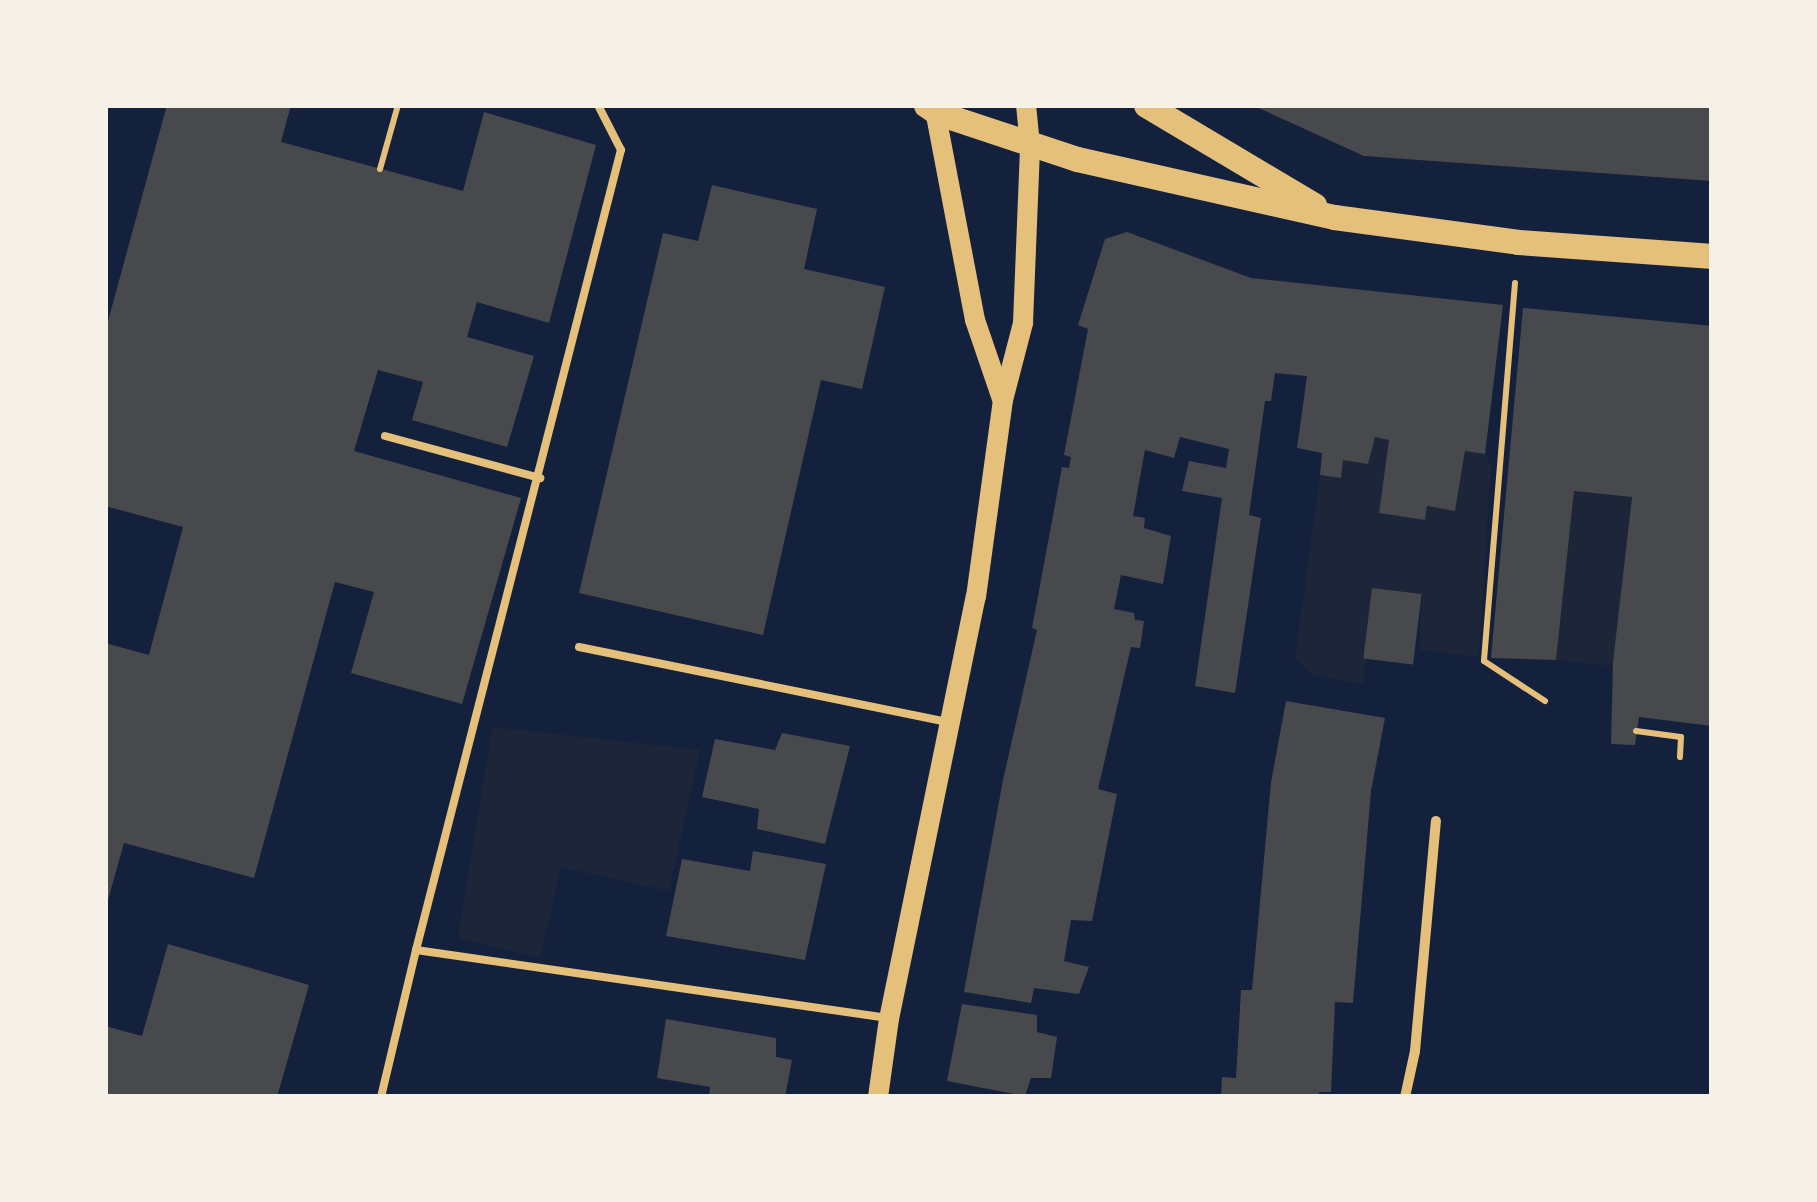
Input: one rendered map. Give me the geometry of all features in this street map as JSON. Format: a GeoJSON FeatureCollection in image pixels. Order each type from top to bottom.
{"type":"FeatureCollection","features":[{"type":"Feature","properties":{"kind":"main road"},"geometry":{"type":"LineString","coordinates":[[878,1097],[889,1019],[990,514],[1002,400],[1026,300],[1030,144],[1026,105]]}},
{"type":"Feature","properties":{"kind":"main road"},"geometry":{"type":"LineString","coordinates":[[1146,105],[1334,217]]}},
{"type":"Feature","properties":{"kind":"main road"},"geometry":{"type":"LineString","coordinates":[[933,108],[1030,144],[1334,217],[1518,242],[1712,256]]}},
{"type":"Feature","properties":{"kind":"main road"},"geometry":{"type":"LineString","coordinates":[[933,108],[976,320],[1002,400]]}},
{"type":"Feature","properties":{"kind":"street"},"geometry":{"type":"LineString","coordinates":[[1405,1097],[1415,1051],[1436,820]]}},
{"type":"Feature","properties":{"kind":"lane"},"geometry":{"type":"LineString","coordinates":[[381,1097],[621,150],[598,105]]}},
{"type":"Feature","properties":{"kind":"lane"},"geometry":{"type":"LineString","coordinates":[[385,436],[540,478]]}},
{"type":"Feature","properties":{"kind":"lane"},"geometry":{"type":"LineString","coordinates":[[579,647],[951,723]]}},
{"type":"Feature","properties":{"kind":"lane"},"geometry":{"type":"LineString","coordinates":[[416,950],[889,1019]]}},
{"type":"Feature","properties":{"kind":"path"},"geometry":{"type":"LineString","coordinates":[[380,169],[398,105]]}},
{"type":"Feature","properties":{"kind":"path"},"geometry":{"type":"LineString","coordinates":[[1518,242],[1484,661],[1546,701]]}},
{"type":"Feature","properties":{"kind":"path"},"geometry":{"type":"LineString","coordinates":[[1636,731],[1682,737],[1680,757]]}},
{"type":"Feature","properties":{"kind":"shaded area"},"geometry":{"type":"Polygon","coordinates":[[[1375,437],[1389,440],[1379,513],[1425,520],[1427,506],[1455,511],[1465,451],[1485,454],[1491,465],[1479,657],[1419,650],[1422,594],[1373,588],[1363,684],[1312,675],[1295,658],[1320,475],[1341,478],[1343,460],[1368,464],[1375,437]]]}},
{"type":"Feature","properties":{"kind":"shaded area"},"geometry":{"type":"Polygon","coordinates":[[[1574,491],[1632,497],[1614,666],[1556,660],[1574,491]]]}},
{"type":"Feature","properties":{"kind":"shaded area"},"geometry":{"type":"Polygon","coordinates":[[[492,727],[700,750],[669,891],[561,867],[540,958],[458,938],[492,727]]]}},
{"type":"Feature","properties":{"kind":"building"},"geometry":{"type":"Polygon","coordinates":[[[167,105],[291,105],[281,142],[463,191],[484,112],[596,145],[549,323],[477,302],[467,337],[534,356],[507,447],[412,420],[423,382],[378,370],[354,451],[521,498],[462,704],[351,673],[374,592],[335,582],[254,878],[124,843],[106,907],[105,643],[149,655],[183,527],[105,506],[105,332],[167,105]]]}},
{"type":"Feature","properties":{"kind":"building"},"geometry":{"type":"Polygon","coordinates":[[[1252,105],[1712,105],[1712,181],[1364,156],[1252,105]]]}},
{"type":"Feature","properties":{"kind":"building"},"geometry":{"type":"Polygon","coordinates":[[[712,185],[817,209],[804,269],[885,287],[862,389],[821,380],[763,635],[579,593],[663,233],[698,241],[712,185]]]}},
{"type":"Feature","properties":{"kind":"building"},"geometry":{"type":"Polygon","coordinates":[[[1127,232],[1251,278],[1503,305],[1485,454],[1465,451],[1455,511],[1427,506],[1425,520],[1379,513],[1389,440],[1375,437],[1368,464],[1343,460],[1341,478],[1320,475],[1322,453],[1297,448],[1307,376],[1275,373],[1271,401],[1265,401],[1249,515],[1261,518],[1235,693],[1195,686],[1222,498],[1182,491],[1189,461],[1226,468],[1229,449],[1180,437],[1174,458],[1145,450],[1133,516],[1145,518],[1144,528],[1171,536],[1163,584],[1121,575],[1114,609],[1134,613],[1135,620],[1144,621],[1140,648],[1131,647],[1098,789],[1117,794],[1092,921],[1071,920],[1064,961],[1089,967],[1079,994],[1034,988],[1031,1003],[964,992],[1003,780],[1037,630],[1032,628],[1062,467],[1069,468],[1071,457],[1064,455],[1088,329],[1078,325],[1105,239],[1127,232]]]}},
{"type":"Feature","properties":{"kind":"building"},"geometry":{"type":"Polygon","coordinates":[[[1523,308],[1712,326],[1712,726],[1639,717],[1635,745],[1611,744],[1613,662],[1632,497],[1574,491],[1556,660],[1491,658],[1523,308]]]}},
{"type":"Feature","properties":{"kind":"building"},"geometry":{"type":"Polygon","coordinates":[[[1372,588],[1422,594],[1413,665],[1363,658],[1372,588]]]}},
{"type":"Feature","properties":{"kind":"building"},"geometry":{"type":"Polygon","coordinates":[[[1286,701],[1385,718],[1371,791],[1353,1003],[1335,1002],[1331,1092],[1319,1092],[1319,1097],[1221,1097],[1222,1077],[1236,1078],[1241,990],[1252,990],[1271,782],[1286,701]]]}},
{"type":"Feature","properties":{"kind":"building"},"geometry":{"type":"Polygon","coordinates":[[[782,733],[850,746],[825,844],[757,829],[759,809],[702,797],[715,739],[775,750],[782,733]]]}},
{"type":"Feature","properties":{"kind":"building"},"geometry":{"type":"Polygon","coordinates":[[[753,851],[826,864],[805,960],[666,936],[682,859],[750,871],[753,851]]]}},
{"type":"Feature","properties":{"kind":"building"},"geometry":{"type":"Polygon","coordinates":[[[168,944],[309,985],[277,1097],[105,1097],[105,1026],[142,1036],[168,944]]]}},
{"type":"Feature","properties":{"kind":"building"},"geometry":{"type":"Polygon","coordinates":[[[962,1004],[1037,1015],[1037,1032],[1057,1037],[1051,1078],[1031,1078],[1025,1096],[947,1081],[962,1004]]]}},
{"type":"Feature","properties":{"kind":"building"},"geometry":{"type":"Polygon","coordinates":[[[666,1019],[776,1038],[776,1057],[792,1060],[785,1097],[709,1097],[710,1087],[657,1078],[666,1019]]]}}]}
